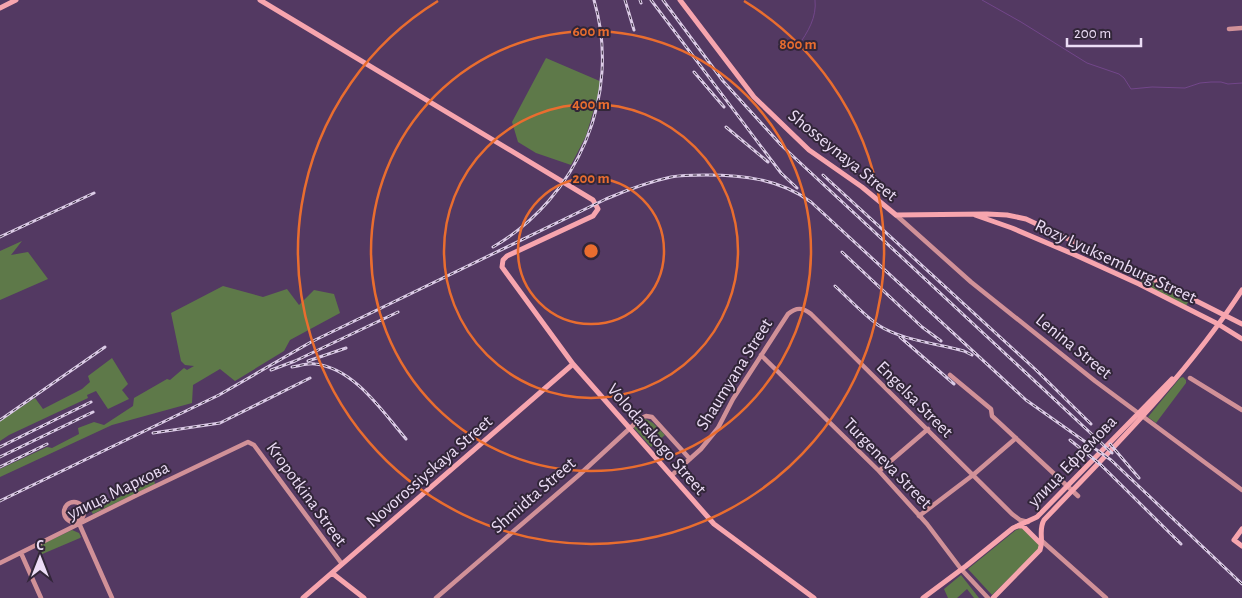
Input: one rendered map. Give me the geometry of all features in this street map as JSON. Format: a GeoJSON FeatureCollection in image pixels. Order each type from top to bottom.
{"type":"FeatureCollection","features":[{"type":"Feature","properties":{"kind":"main road"},"geometry":{"type":"LineString","coordinates":[[0,8],[16,0]]}},
{"type":"Feature","properties":{"kind":"main road","name":"Volodarskogo Street"},"geometry":{"type":"LineString","coordinates":[[260,0],[595,203],[598,211],[594,216],[505,258],[502,264],[505,272],[573,364],[631,427],[714,524],[814,598]]}},
{"type":"Feature","properties":{"kind":"main road","name":"Shosseynaya Street"},"geometry":{"type":"LineString","coordinates":[[680,0],[754,98],[809,150],[862,187],[896,216]]}},
{"type":"Feature","properties":{"kind":"main road","name":"Rozy Lyuksemburg Street"},"geometry":{"type":"LineString","coordinates":[[975,215],[1012,228],[1139,284],[1218,324],[1242,339]]}},
{"type":"Feature","properties":{"kind":"main road","name":"Rozy Lyuksemburg Street"},"geometry":{"type":"LineString","coordinates":[[896,216],[1007,215],[1026,219],[1141,273],[1242,324]]}},
{"type":"Feature","properties":{"kind":"main road","name":"улица Ефремова"},"geometry":{"type":"LineString","coordinates":[[923,598],[1014,528],[1044,515],[1185,367],[1242,290]]}},
{"type":"Feature","properties":{"kind":"main road","name":"Novorossiyskaya Street"},"geometry":{"type":"LineString","coordinates":[[303,598],[573,364]]}},
{"type":"Feature","properties":{"kind":"main road","name":"улица Ефремова"},"geometry":{"type":"LineString","coordinates":[[1041,546],[1040,527],[1044,515]]}},
{"type":"Feature","properties":{"kind":"main road"},"geometry":{"type":"LineString","coordinates":[[993,598],[1041,546],[1023,526],[1014,528]]}},
{"type":"Feature","properties":{"kind":"main road"},"geometry":{"type":"LineString","coordinates":[[1242,529],[1234,540],[1242,546]]}},
{"type":"Feature","properties":{"kind":"main road","name":"Kropotkina Street"},"geometry":{"type":"LineString","coordinates":[[332,573],[364,598]]}},
{"type":"Feature","properties":{"kind":"street"},"geometry":{"type":"LineString","coordinates":[[1228,29],[1242,28]]}},
{"type":"Feature","properties":{"kind":"street","name":"Lenina Street"},"geometry":{"type":"LineString","coordinates":[[896,216],[971,282],[1095,381],[1242,490]]}},
{"type":"Feature","properties":{"kind":"street","name":"Shaumyana Street"},"geometry":{"type":"LineString","coordinates":[[672,475],[701,449],[718,428],[733,399],[761,355],[788,314],[796,309]]}},
{"type":"Feature","properties":{"kind":"street","name":"Engelsa Street"},"geometry":{"type":"LineString","coordinates":[[796,309],[806,309],[928,429],[972,476],[1012,514],[1020,520],[1029,522]]}},
{"type":"Feature","properties":{"kind":"street","name":"Turgeneva Street"},"geometry":{"type":"LineString","coordinates":[[761,355],[879,471],[920,516],[961,569],[988,598]]}},
{"type":"Feature","properties":{"kind":"street"},"geometry":{"type":"LineString","coordinates":[[950,375],[991,410],[992,416],[1078,496]]}},
{"type":"Feature","properties":{"kind":"street"},"geometry":{"type":"LineString","coordinates":[[1190,378],[1242,410]]}},
{"type":"Feature","properties":{"kind":"street","name":"Volodarskogo Street"},"geometry":{"type":"LineString","coordinates":[[649,416],[657,422],[690,460]]}},
{"type":"Feature","properties":{"kind":"street","name":"Shmidta Street"},"geometry":{"type":"LineString","coordinates":[[436,598],[579,475],[641,418],[649,416]]}},
{"type":"Feature","properties":{"kind":"street"},"geometry":{"type":"LineString","coordinates":[[879,471],[928,429]]}},
{"type":"Feature","properties":{"kind":"street"},"geometry":{"type":"LineString","coordinates":[[920,516],[972,476],[1016,438]]}},
{"type":"Feature","properties":{"kind":"street","name":"Kropotkina Street"},"geometry":{"type":"LineString","coordinates":[[248,442],[254,445],[342,564]]}},
{"type":"Feature","properties":{"kind":"street","name":"улица Маркова"},"geometry":{"type":"LineString","coordinates":[[0,563],[78,523],[248,442]]}},
{"type":"Feature","properties":{"kind":"street"},"geometry":{"type":"LineString","coordinates":[[70,502],[79,503],[83,508],[83,516],[78,523],[72,522],[64,516],[65,507],[70,502]]}},
{"type":"Feature","properties":{"kind":"street"},"geometry":{"type":"LineString","coordinates":[[1012,514],[1014,528]]}},
{"type":"Feature","properties":{"kind":"street"},"geometry":{"type":"LineString","coordinates":[[78,523],[112,598]]}},
{"type":"Feature","properties":{"kind":"street"},"geometry":{"type":"LineString","coordinates":[[1041,546],[1048,548],[1102,597]]}},
{"type":"Feature","properties":{"kind":"street"},"geometry":{"type":"LineString","coordinates":[[21,553],[41,598]]}},
{"type":"Feature","properties":{"kind":"green space"},"geometry":{"type":"Polygon","coordinates":[[[546,58],[602,82],[586,136],[571,165],[536,153],[518,142],[512,122],[546,58]]]}},
{"type":"Feature","properties":{"kind":"green space"},"geometry":{"type":"Polygon","coordinates":[[[22,241],[11,255],[28,252],[48,279],[0,300],[0,251],[22,241]]]}},
{"type":"Feature","properties":{"kind":"green space"},"geometry":{"type":"Polygon","coordinates":[[[1142,277],[1189,300],[1186,306],[1141,284],[1142,277]]]}},
{"type":"Feature","properties":{"kind":"green space"},"geometry":{"type":"Polygon","coordinates":[[[223,286],[263,297],[287,289],[299,305],[314,290],[334,294],[340,313],[290,340],[284,351],[235,381],[220,369],[193,385],[192,403],[112,425],[0,477],[0,469],[47,447],[52,448],[79,434],[78,428],[94,422],[104,425],[133,406],[134,398],[167,379],[170,380],[184,368],[187,370],[194,366],[185,365],[181,361],[171,313],[223,286]]]}},
{"type":"Feature","properties":{"kind":"green space"},"geometry":{"type":"Polygon","coordinates":[[[112,358],[128,384],[122,390],[129,399],[108,409],[96,391],[87,395],[88,398],[0,441],[0,421],[35,398],[43,409],[82,389],[90,382],[88,376],[112,358]]]}},
{"type":"Feature","properties":{"kind":"green space"},"geometry":{"type":"Polygon","coordinates":[[[1183,377],[1186,383],[1156,423],[1148,417],[1180,378],[1183,377]]]}},
{"type":"Feature","properties":{"kind":"green space"},"geometry":{"type":"Polygon","coordinates":[[[646,419],[665,435],[651,447],[633,427],[641,420],[646,419]]]}},
{"type":"Feature","properties":{"kind":"green space"},"geometry":{"type":"Polygon","coordinates":[[[154,480],[155,484],[93,514],[91,511],[154,480]]]}},
{"type":"Feature","properties":{"kind":"green space"},"geometry":{"type":"Polygon","coordinates":[[[1022,528],[1039,544],[1039,549],[992,595],[968,569],[1016,530],[1022,528]]]}},
{"type":"Feature","properties":{"kind":"green space"},"geometry":{"type":"Polygon","coordinates":[[[72,530],[79,533],[81,537],[40,555],[36,547],[72,530]]]}},
{"type":"Feature","properties":{"kind":"green space"},"geometry":{"type":"Polygon","coordinates":[[[961,575],[979,598],[974,598],[967,589],[957,598],[948,598],[944,589],[961,575]]]}},
{"type":"Feature","properties":{"kind":"waterway"},"geometry":{"type":"LineString","coordinates":[[798,46],[811,24],[815,12],[815,0]]}},
{"type":"Feature","properties":{"kind":"waterway"},"geometry":{"type":"LineString","coordinates":[[982,0],[1087,63],[1119,74],[1131,89],[1152,87],[1185,88],[1211,82],[1242,83]]}},
{"type":"Feature","properties":{"kind":"railway"},"geometry":{"type":"LineString","coordinates":[[493,247],[523,226],[549,201],[570,172],[586,141],[597,107],[602,72],[601,36],[594,0]]}},
{"type":"Feature","properties":{"kind":"railway"},"geometry":{"type":"LineString","coordinates":[[625,0],[634,30]]}},
{"type":"Feature","properties":{"kind":"railway"},"geometry":{"type":"LineString","coordinates":[[651,0],[781,173],[797,188]]}},
{"type":"Feature","properties":{"kind":"railway"},"geometry":{"type":"LineString","coordinates":[[663,0],[723,81],[781,145],[1112,453]]}},
{"type":"Feature","properties":{"kind":"railway"},"geometry":{"type":"LineString","coordinates":[[694,72],[724,107]]}},
{"type":"Feature","properties":{"kind":"railway"},"geometry":{"type":"LineString","coordinates":[[726,127],[768,162]]}},
{"type":"Feature","properties":{"kind":"railway"},"geometry":{"type":"LineString","coordinates":[[0,501],[219,395],[311,342],[606,199],[638,186],[671,177],[720,175],[747,177],[774,183],[799,194],[811,202],[1026,400],[1111,460],[1242,584]]}},
{"type":"Feature","properties":{"kind":"railway"},"geometry":{"type":"LineString","coordinates":[[823,175],[1035,369],[1091,424]]}},
{"type":"Feature","properties":{"kind":"railway"},"geometry":{"type":"LineString","coordinates":[[0,237],[94,193]]}},
{"type":"Feature","properties":{"kind":"railway"},"geometry":{"type":"LineString","coordinates":[[842,252],[922,327],[941,341]]}},
{"type":"Feature","properties":{"kind":"railway"},"geometry":{"type":"LineString","coordinates":[[835,286],[878,325],[898,335],[964,351],[972,355]]}},
{"type":"Feature","properties":{"kind":"railway"},"geometry":{"type":"LineString","coordinates":[[271,370],[295,361],[398,312]]}},
{"type":"Feature","properties":{"kind":"railway"},"geometry":{"type":"LineString","coordinates":[[900,337],[954,384]]}},
{"type":"Feature","properties":{"kind":"railway"},"geometry":{"type":"LineString","coordinates":[[0,420],[105,347]]}},
{"type":"Feature","properties":{"kind":"railway"},"geometry":{"type":"LineString","coordinates":[[308,361],[346,348]]}},
{"type":"Feature","properties":{"kind":"railway"},"geometry":{"type":"LineString","coordinates":[[292,367],[315,364],[329,367],[342,373],[366,392],[406,439]]}},
{"type":"Feature","properties":{"kind":"railway"},"geometry":{"type":"LineString","coordinates":[[153,433],[220,423],[310,378]]}},
{"type":"Feature","properties":{"kind":"railway"},"geometry":{"type":"LineString","coordinates":[[0,447],[91,402]]}},
{"type":"Feature","properties":{"kind":"railway"},"geometry":{"type":"LineString","coordinates":[[0,457],[93,412]]}},
{"type":"Feature","properties":{"kind":"railway"},"geometry":{"type":"LineString","coordinates":[[1070,440],[1101,465],[1181,544]]}},
{"type":"Feature","properties":{"kind":"railway"},"geometry":{"type":"LineString","coordinates":[[0,467],[47,444]]}},
{"type":"Feature","properties":{"kind":"railway"},"geometry":{"type":"LineString","coordinates":[[1110,444],[1139,478]]}}]}
